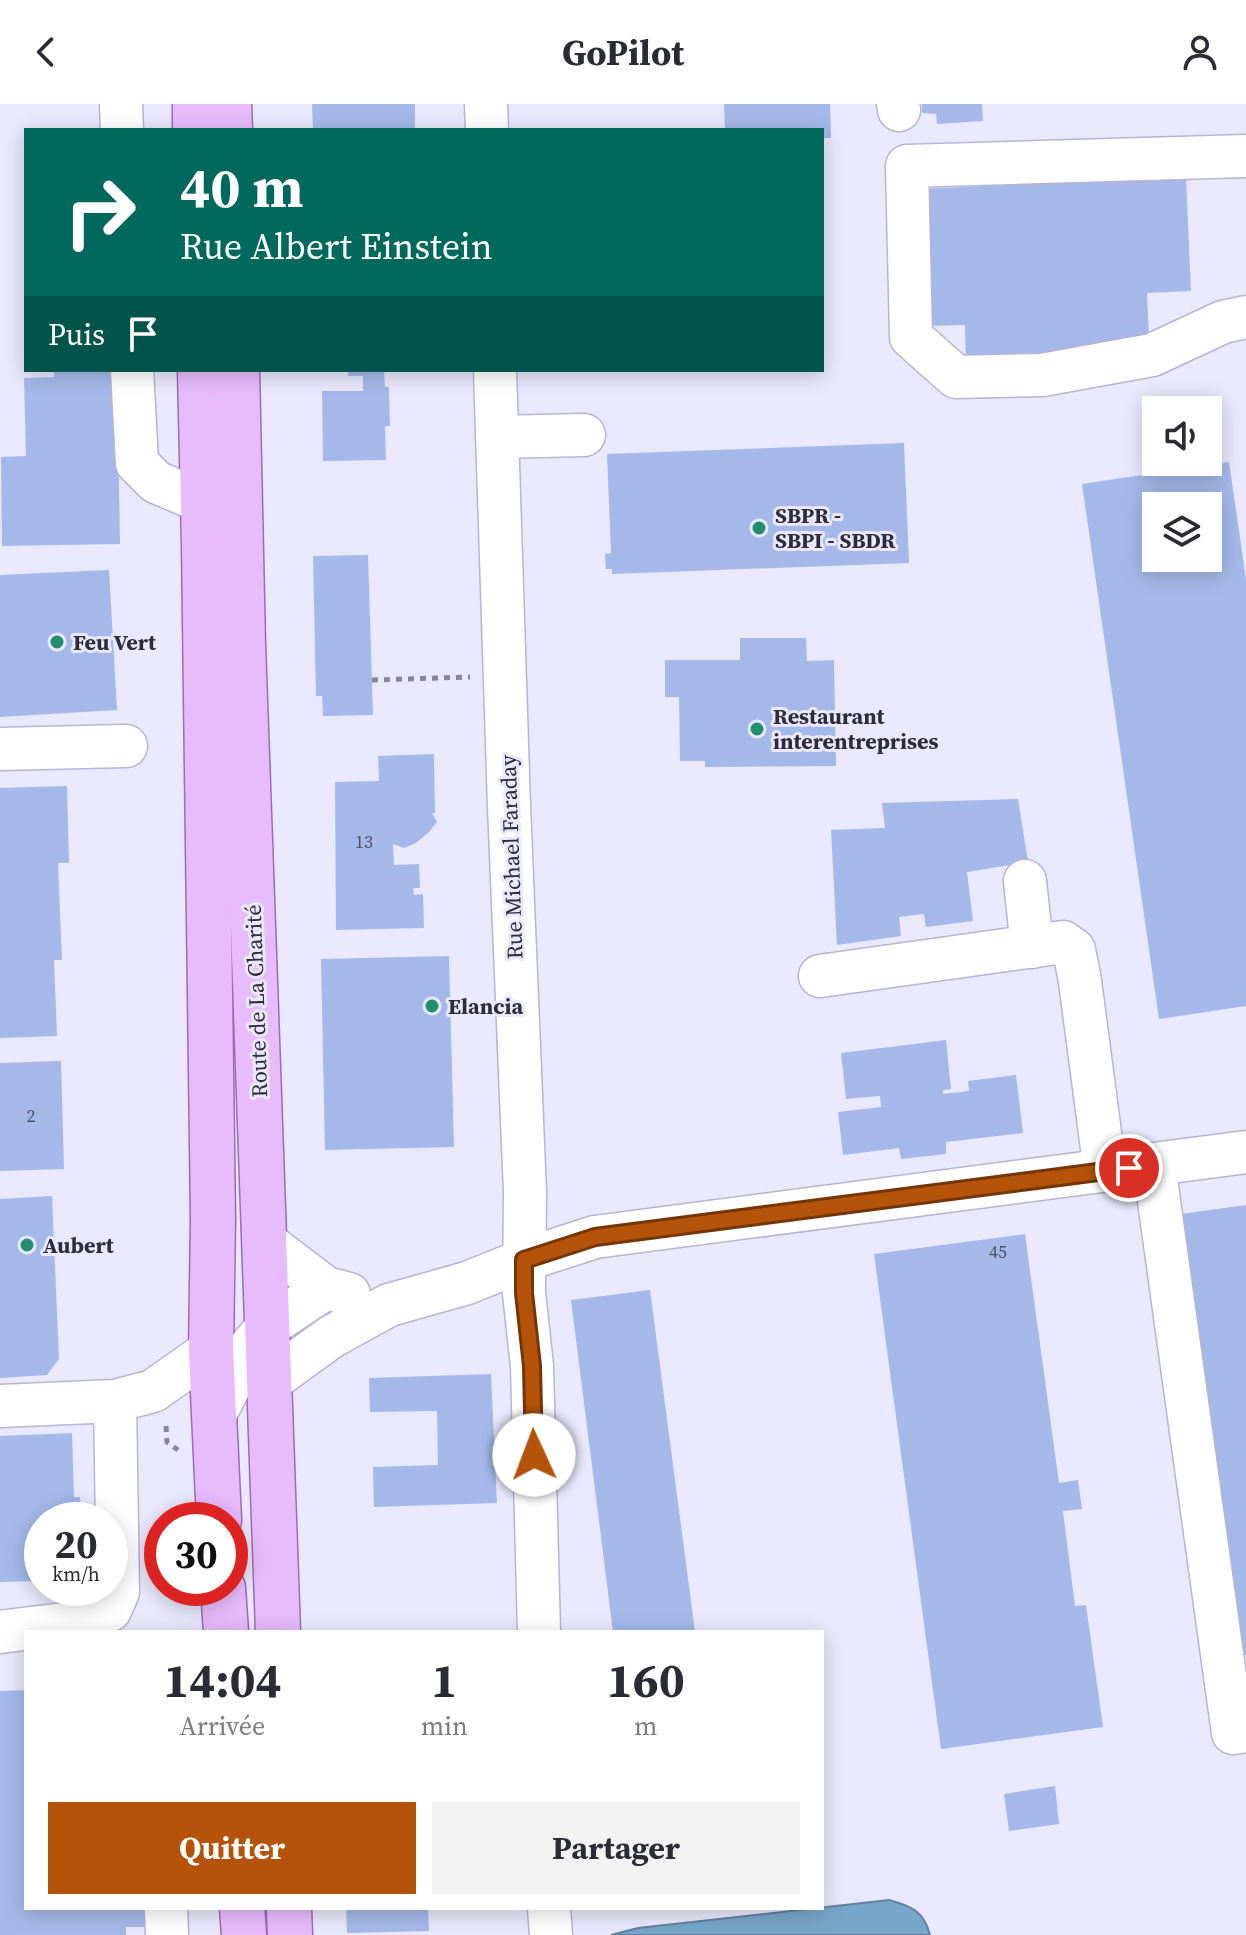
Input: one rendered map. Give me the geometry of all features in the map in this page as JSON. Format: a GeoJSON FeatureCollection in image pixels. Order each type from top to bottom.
{"type":"FeatureCollection","features":[{"type":"Feature","properties":{"kind":"main road"},"geometry":{"type":"LineString","coordinates":[[195,104],[195,128]]}},
{"type":"Feature","properties":{"kind":"main road"},"geometry":{"type":"LineString","coordinates":[[229,104],[230,128]]}},
{"type":"Feature","properties":{"kind":"main road"},"geometry":{"type":"LineString","coordinates":[[200,372],[207,846],[221,860],[241,1325],[250,1351]]}},
{"type":"Feature","properties":{"kind":"main road","name":"Route de La Charité"},"geometry":{"type":"LineString","coordinates":[[237,372],[264,1241],[250,1351],[278,1630]]}},
{"type":"Feature","properties":{"kind":"main road","name":"Route de La Charité"},"geometry":{"type":"LineString","coordinates":[[218,1502],[214,1416],[250,1351]]}},
{"type":"Feature","properties":{"kind":"main road"},"geometry":{"type":"LineString","coordinates":[[224,1606],[226,1630]]}},
{"type":"Feature","properties":{"kind":"main road"},"geometry":{"type":"LineString","coordinates":[[242,1910],[244,1935]]}},
{"type":"Feature","properties":{"kind":"main road"},"geometry":{"type":"LineString","coordinates":[[289,1910],[290,1935]]}},
{"type":"Feature","properties":{"kind":"street"},"geometry":{"type":"LineString","coordinates":[[121,104],[122,128]]}},
{"type":"Feature","properties":{"kind":"street"},"geometry":{"type":"LineString","coordinates":[[486,104],[487,128]]}},
{"type":"Feature","properties":{"kind":"street"},"geometry":{"type":"LineString","coordinates":[[1246,156],[907,166],[911,337],[956,377],[1042,375],[1152,355],[1223,322],[1246,317]]}},
{"type":"Feature","properties":{"kind":"street"},"geometry":{"type":"LineString","coordinates":[[132,372],[137,463],[156,482],[203,502]]}},
{"type":"Feature","properties":{"kind":"street","name":"Rue Michael Faraday"},"geometry":{"type":"LineString","coordinates":[[495,372],[525,1192],[524,1293],[532,1366],[539,1630]]}},
{"type":"Feature","properties":{"kind":"street"},"geometry":{"type":"LineString","coordinates":[[497,437],[584,435]]}},
{"type":"Feature","properties":{"kind":"street"},"geometry":{"type":"LineString","coordinates":[[0,749],[126,746]]}},
{"type":"Feature","properties":{"kind":"street"},"geometry":{"type":"LineString","coordinates":[[1025,881],[1032,947]]}},
{"type":"Feature","properties":{"kind":"street"},"geometry":{"type":"LineString","coordinates":[[820,976],[1063,942],[1074,950],[1080,981],[1105,1171]]}},
{"type":"Feature","properties":{"kind":"street"},"geometry":{"type":"LineString","coordinates":[[0,1406],[115,1401],[153,1391],[250,1351],[331,1337],[389,1305],[467,1283],[595,1237],[1246,1152]]}},
{"type":"Feature","properties":{"kind":"street"},"geometry":{"type":"LineString","coordinates":[[1154,1165],[1233,1733],[1246,1731]]}},
{"type":"Feature","properties":{"kind":"street"},"geometry":{"type":"LineString","coordinates":[[264,1241],[326,1288],[389,1305]]}},
{"type":"Feature","properties":{"kind":"street"},"geometry":{"type":"LineString","coordinates":[[250,1351],[326,1288]]}},
{"type":"Feature","properties":{"kind":"street"},"geometry":{"type":"LineString","coordinates":[[37,1630],[92,1627],[110,1610],[118,1592],[115,1401]]}},
{"type":"Feature","properties":{"kind":"street"},"geometry":{"type":"LineString","coordinates":[[0,1632],[24,1631]]}},
{"type":"Feature","properties":{"kind":"street"},"geometry":{"type":"LineString","coordinates":[[166,1910],[167,1935]]}},
{"type":"Feature","properties":{"kind":"street"},"geometry":{"type":"LineString","coordinates":[[549,1910],[551,1935]]}},
{"type":"Feature","properties":{"kind":"path"},"geometry":{"type":"LineString","coordinates":[[372,680],[474,677]]}},
{"type":"Feature","properties":{"kind":"water"},"geometry":{"type":"Polygon","coordinates":[[[889,1900],[916,1911],[930,1935],[611,1935],[638,1928],[824,1910],[824,1907],[889,1900]]]}},
{"type":"Feature","properties":{"kind":"building"},"geometry":{"type":"Polygon","coordinates":[[[312,104],[415,104],[415,128],[313,128],[312,104]]]}},
{"type":"Feature","properties":{"kind":"building"},"geometry":{"type":"Polygon","coordinates":[[[724,104],[830,104],[831,138],[824,138],[824,128],[725,128],[724,104]]]}},
{"type":"Feature","properties":{"kind":"building"},"geometry":{"type":"Polygon","coordinates":[[[922,104],[982,104],[983,121],[937,124],[936,114],[922,113],[922,104]]]}},
{"type":"Feature","properties":{"kind":"building"},"geometry":{"type":"Polygon","coordinates":[[[1186,177],[1191,291],[1147,293],[1149,338],[1029,361],[966,363],[965,325],[927,326],[921,189],[1186,177]]]}},
{"type":"Feature","properties":{"kind":"building"},"geometry":{"type":"Polygon","coordinates":[[[54,372],[117,372],[120,544],[2,546],[1,457],[26,456],[24,378],[54,377],[54,372]]]}},
{"type":"Feature","properties":{"kind":"building"},"geometry":{"type":"Polygon","coordinates":[[[348,372],[384,372],[385,387],[389,387],[390,426],[385,426],[386,460],[323,461],[322,391],[363,391],[363,376],[348,376],[348,372]]]}},
{"type":"Feature","properties":{"kind":"building","name":"SBPR - SBPI - SBDR"},"geometry":{"type":"Polygon","coordinates":[[[904,443],[909,563],[612,574],[612,569],[606,569],[605,554],[611,553],[607,454],[904,443]]]}},
{"type":"Feature","properties":{"kind":"building"},"geometry":{"type":"Polygon","coordinates":[[[1229,462],[1246,579],[1246,1006],[1159,1019],[1082,484],[1142,475],[1222,476],[1222,463],[1229,462]]]}},
{"type":"Feature","properties":{"kind":"building"},"geometry":{"type":"Polygon","coordinates":[[[368,555],[373,715],[323,716],[322,696],[316,696],[313,556],[368,555]]]}},
{"type":"Feature","properties":{"kind":"building","name":"Feu Vert"},"geometry":{"type":"Polygon","coordinates":[[[109,570],[117,710],[0,717],[0,575],[109,570]]]}},
{"type":"Feature","properties":{"kind":"building","name":"Restaurant interentreprises"},"geometry":{"type":"Polygon","coordinates":[[[740,638],[806,638],[807,661],[834,660],[836,766],[705,767],[705,761],[680,761],[679,697],[665,697],[665,660],[740,660],[740,638]]]}},
{"type":"Feature","properties":{"kind":"building"},"geometry":{"type":"Polygon","coordinates":[[[434,754],[435,813],[432,813],[437,822],[416,843],[404,848],[393,844],[394,865],[419,864],[420,888],[413,888],[414,895],[423,894],[424,928],[336,930],[335,782],[379,781],[378,756],[434,754]]]}},
{"type":"Feature","properties":{"kind":"building"},"geometry":{"type":"Polygon","coordinates":[[[67,786],[69,863],[58,863],[62,960],[54,960],[57,1036],[0,1038],[0,788],[67,786]]]}},
{"type":"Feature","properties":{"kind":"building"},"geometry":{"type":"Polygon","coordinates":[[[1018,799],[1028,862],[967,872],[973,921],[926,927],[924,914],[899,917],[901,936],[837,945],[831,830],[885,828],[882,803],[1018,799]]]}},
{"type":"Feature","properties":{"kind":"building"},"geometry":{"type":"Polygon","coordinates":[[[449,956],[454,1147],[325,1150],[321,959],[449,956]]]}},
{"type":"Feature","properties":{"kind":"building"},"geometry":{"type":"Polygon","coordinates":[[[946,1040],[951,1089],[943,1090],[943,1094],[969,1091],[968,1081],[1016,1075],[1023,1133],[946,1142],[946,1154],[901,1159],[899,1148],[843,1155],[838,1112],[881,1107],[880,1096],[846,1099],[841,1053],[946,1040]]]}},
{"type":"Feature","properties":{"kind":"building"},"geometry":{"type":"Polygon","coordinates":[[[61,1061],[64,1169],[0,1171],[0,1063],[61,1061]]]}},
{"type":"Feature","properties":{"kind":"building"},"geometry":{"type":"Polygon","coordinates":[[[52,1196],[59,1359],[47,1375],[0,1378],[0,1199],[52,1196]]]}},
{"type":"Feature","properties":{"kind":"building"},"geometry":{"type":"Polygon","coordinates":[[[1246,1205],[1246,1655],[1244,1655],[1181,1214],[1246,1205]]]}},
{"type":"Feature","properties":{"kind":"building"},"geometry":{"type":"Polygon","coordinates":[[[1025,1234],[1059,1483],[1078,1480],[1082,1509],[1063,1511],[1075,1606],[1086,1605],[1103,1727],[941,1749],[874,1254],[1025,1234]]]}},
{"type":"Feature","properties":{"kind":"building"},"geometry":{"type":"Polygon","coordinates":[[[650,1290],[695,1630],[613,1630],[571,1300],[650,1290]]]}},
{"type":"Feature","properties":{"kind":"building"},"geometry":{"type":"Polygon","coordinates":[[[491,1374],[497,1503],[374,1507],[373,1467],[438,1465],[437,1411],[370,1412],[369,1378],[491,1374]]]}},
{"type":"Feature","properties":{"kind":"building"},"geometry":{"type":"Polygon","coordinates":[[[72,1433],[74,1497],[80,1497],[80,1502],[24,1502],[24,1581],[0,1582],[0,1436],[72,1433]]]}},
{"type":"Feature","properties":{"kind":"building"},"geometry":{"type":"Polygon","coordinates":[[[24,1690],[24,1910],[147,1910],[147,1927],[126,1927],[126,1935],[0,1935],[0,1691],[24,1690]]]}},
{"type":"Feature","properties":{"kind":"building"},"geometry":{"type":"Polygon","coordinates":[[[1055,1786],[1059,1824],[1009,1831],[1004,1794],[1055,1786]]]}},
{"type":"Feature","properties":{"kind":"building"},"geometry":{"type":"Polygon","coordinates":[[[346,1910],[428,1910],[429,1931],[347,1933],[346,1910]]]}},
{"type":"Feature","properties":{"kind":"place","name":"SBPR - SBPI - SBDR"},"geometry":{"type":"Point","coordinates":[759,528]}},
{"type":"Feature","properties":{"kind":"place","name":"Feu Vert"},"geometry":{"type":"Point","coordinates":[57,642]}},
{"type":"Feature","properties":{"kind":"place","name":"Restaurant interentreprises"},"geometry":{"type":"Point","coordinates":[757,729]}},
{"type":"Feature","properties":{"kind":"place","name":"Elancia"},"geometry":{"type":"Point","coordinates":[432,1006]}},
{"type":"Feature","properties":{"kind":"place","name":"Aubert"},"geometry":{"type":"Point","coordinates":[27,1245]}},
{"type":"Feature","properties":{"kind":"route"},"geometry":{"type":"LineString","coordinates":[[534,1455],[532,1366],[524,1293],[524,1260],[595,1237],[1129,1168]]}}]}
